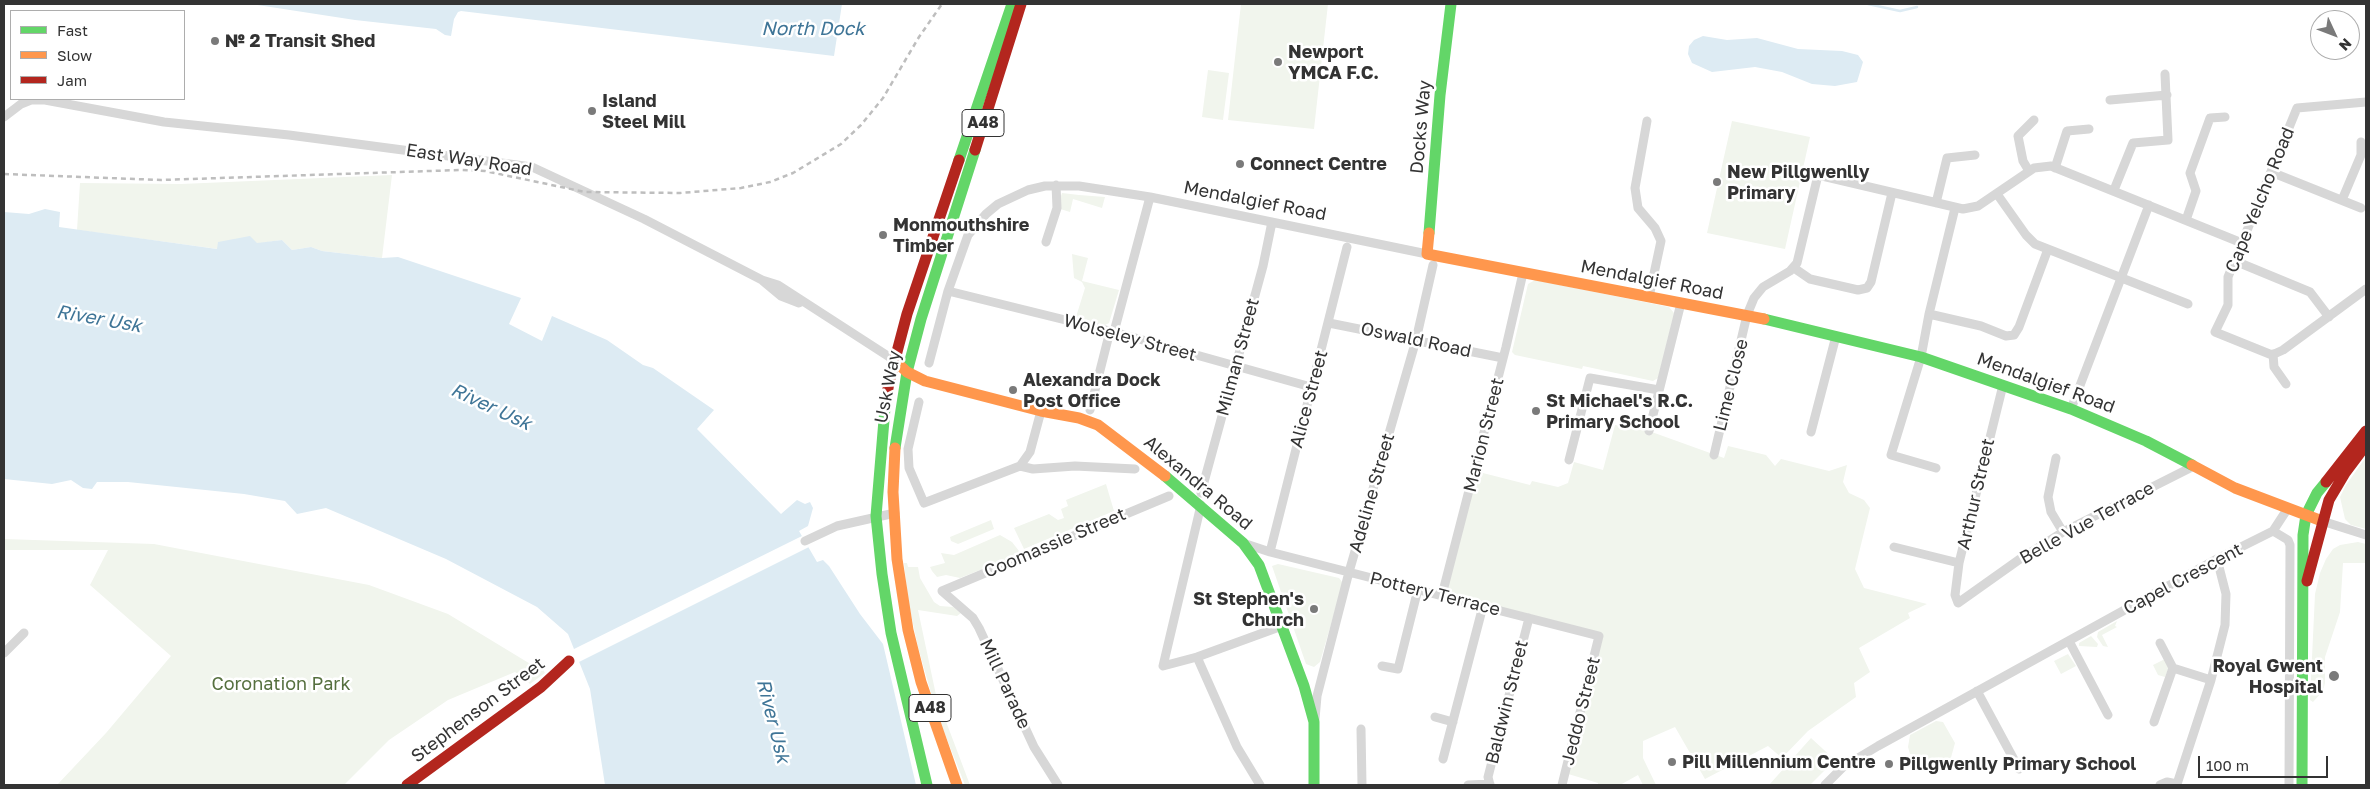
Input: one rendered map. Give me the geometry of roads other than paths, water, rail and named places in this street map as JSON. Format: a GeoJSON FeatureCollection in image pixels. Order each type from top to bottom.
{"type":"FeatureCollection","features":[{"type":"Feature","properties":{"kind":"main road","name":"Usk Way"},"geometry":{"type":"LineString","coordinates":[[927,785],[891,633],[876,516],[882,432],[894,360],[907,314],[1012,4]]}},
{"type":"Feature","properties":{"kind":"main road","name":"Usk Way"},"geometry":{"type":"LineString","coordinates":[[957,785],[921,682],[908,630],[897,559],[893,492],[896,434],[908,372],[924,310],[1021,4]]}},
{"type":"Feature","properties":{"kind":"main road","name":"Docks Way"},"geometry":{"type":"LineString","coordinates":[[1427,254],[1434,197],[1440,95],[1451,4]]}},
{"type":"Feature","properties":{"kind":"main road","name":"Mendalgief Road"},"geometry":{"type":"LineString","coordinates":[[1427,254],[1747,315],[1921,357],[2071,409],[2146,440],[2235,488],[2322,521]]}},
{"type":"Feature","properties":{"kind":"main road","name":"Alexandra Road"},"geometry":{"type":"LineString","coordinates":[[894,360],[908,372],[925,381],[1041,411],[1079,418],[1098,425],[1201,506],[1243,543],[1259,565],[1282,626],[1314,722],[1314,785]]}},
{"type":"Feature","properties":{"kind":"main road"},"geometry":{"type":"LineString","coordinates":[[2302,785],[2303,535],[2306,515],[2317,493],[2366,431]]}},
{"type":"Feature","properties":{"kind":"main road"},"geometry":{"type":"LineString","coordinates":[[2302,618],[2306,584],[2322,521],[2332,494],[2366,445]]}},
{"type":"Feature","properties":{"kind":"main road","name":"Stephenson Street"},"geometry":{"type":"LineString","coordinates":[[412,784],[541,687],[569,661]]}},
{"type":"Feature","properties":{"kind":"street"},"geometry":{"type":"LineString","coordinates":[[2114,190],[2133,143],[2168,140],[2165,74]]}},
{"type":"Feature","properties":{"kind":"street"},"geometry":{"type":"LineString","coordinates":[[2110,100],[2167,95]]}},
{"type":"Feature","properties":{"kind":"street","name":"East Way Road"},"geometry":{"type":"LineString","coordinates":[[4,117],[21,104],[45,100],[164,122],[299,136],[526,166],[550,174],[644,219],[762,280],[778,285],[806,305],[894,360]]}},
{"type":"Feature","properties":{"kind":"street","name":"Cape Yelcho Road"},"geometry":{"type":"LineString","coordinates":[[2273,354],[2262,352],[2215,332],[2228,305],[2228,276],[2297,108],[2366,102]]}},
{"type":"Feature","properties":{"kind":"street"},"geometry":{"type":"LineString","coordinates":[[2186,220],[2196,191],[2190,173],[2210,118],[2225,117]]}},
{"type":"Feature","properties":{"kind":"street"},"geometry":{"type":"LineString","coordinates":[[2029,171],[2023,161],[2018,136],[2034,120]]}},
{"type":"Feature","properties":{"kind":"street"},"geometry":{"type":"LineString","coordinates":[[1647,121],[1635,188],[1638,208],[1655,228],[1661,241],[1649,297]]}},
{"type":"Feature","properties":{"kind":"street"},"geometry":{"type":"LineString","coordinates":[[2055,168],[2067,131],[2089,129]]}},
{"type":"Feature","properties":{"kind":"street"},"geometry":{"type":"LineString","coordinates":[[2342,200],[2361,155],[2361,142]]}},
{"type":"Feature","properties":{"kind":"street"},"geometry":{"type":"LineString","coordinates":[[1936,203],[1947,158],[1975,155]]}},
{"type":"Feature","properties":{"kind":"street"},"geometry":{"type":"LineString","coordinates":[[1892,193],[1871,282],[1867,288],[1858,290],[1810,279],[1794,268],[1799,258],[1818,175],[1955,208],[1978,206],[2029,171],[2043,165],[2114,190],[2242,243]]}},
{"type":"Feature","properties":{"kind":"street"},"geometry":{"type":"LineString","coordinates":[[2272,172],[2361,208]]}},
{"type":"Feature","properties":{"kind":"street","name":"Mendalgief Road"},"geometry":{"type":"LineString","coordinates":[[929,363],[948,292],[961,253],[976,225],[986,214],[1012,197],[1028,190],[1056,185],[1079,186],[1150,197],[1427,254]]}},
{"type":"Feature","properties":{"kind":"street"},"geometry":{"type":"LineString","coordinates":[[1046,242],[1057,208],[1056,185]]}},
{"type":"Feature","properties":{"kind":"street"},"geometry":{"type":"LineString","coordinates":[[1997,194],[2030,240],[2048,249],[2188,304]]}},
{"type":"Feature","properties":{"kind":"street"},"geometry":{"type":"LineString","coordinates":[[1090,410],[1150,197]]}},
{"type":"Feature","properties":{"kind":"street"},"geometry":{"type":"LineString","coordinates":[[2071,409],[2150,205]]}},
{"type":"Feature","properties":{"kind":"street"},"geometry":{"type":"LineString","coordinates":[[1936,468],[1891,455],[1921,357],[1929,314],[1955,208]]}},
{"type":"Feature","properties":{"kind":"street","name":"Milman Street"},"geometry":{"type":"LineString","coordinates":[[1201,493],[1263,266],[1272,222]]}},
{"type":"Feature","properties":{"kind":"street","name":"Alice Street"},"geometry":{"type":"LineString","coordinates":[[1270,552],[1347,247]]}},
{"type":"Feature","properties":{"kind":"street"},"geometry":{"type":"LineString","coordinates":[[1929,314],[1981,326],[2006,336],[2014,334],[2019,327],[2048,249]]}},
{"type":"Feature","properties":{"kind":"street"},"geometry":{"type":"LineString","coordinates":[[2235,260],[2310,292],[2329,317]]}},
{"type":"Feature","properties":{"kind":"street","name":"Adeline Street"},"geometry":{"type":"LineString","coordinates":[[1314,722],[1318,696],[1349,572],[1416,340],[1433,266]]}},
{"type":"Feature","properties":{"kind":"street","name":"Lime Close"},"geometry":{"type":"LineString","coordinates":[[1714,455],[1747,315],[1754,298],[1762,287],[1794,268]]}},
{"type":"Feature","properties":{"kind":"street","name":"Marion Street"},"geometry":{"type":"LineString","coordinates":[[1442,595],[1523,273]]}},
{"type":"Feature","properties":{"kind":"street"},"geometry":{"type":"LineString","coordinates":[[2286,384],[2274,367],[2273,354],[2283,350],[2366,289]]}},
{"type":"Feature","properties":{"kind":"street","name":"Wolseley Street"},"geometry":{"type":"LineString","coordinates":[[948,292],[1112,332],[1311,387]]}},
{"type":"Feature","properties":{"kind":"street"},"geometry":{"type":"LineString","coordinates":[[1649,431],[1681,303]]}},
{"type":"Feature","properties":{"kind":"street","name":"Oswald Road"},"geometry":{"type":"LineString","coordinates":[[1329,322],[1503,358]]}},
{"type":"Feature","properties":{"kind":"street"},"geometry":{"type":"LineString","coordinates":[[1810,432],[1836,336]]}},
{"type":"Feature","properties":{"kind":"street"},"geometry":{"type":"LineString","coordinates":[[1569,460],[1590,378],[1659,390]]}},
{"type":"Feature","properties":{"kind":"street","name":"Arthur Street"},"geometry":{"type":"LineString","coordinates":[[1958,603],[1955,595],[1959,563],[2003,385]]}},
{"type":"Feature","properties":{"kind":"street"},"geometry":{"type":"LineString","coordinates":[[919,402],[908,449],[909,468],[924,503],[1020,466],[1030,452],[1041,411]]}},
{"type":"Feature","properties":{"kind":"street"},"geometry":{"type":"LineString","coordinates":[[2056,458],[2048,497],[2051,512],[2063,532]]}},
{"type":"Feature","properties":{"kind":"street"},"geometry":{"type":"LineString","coordinates":[[1020,466],[1033,469],[1075,466],[1135,469]]}},
{"type":"Feature","properties":{"kind":"street","name":"Belle Vue Terrace"},"geometry":{"type":"LineString","coordinates":[[1958,603],[2020,559],[2063,532],[2194,466]]}},
{"type":"Feature","properties":{"kind":"street","name":"Coomassie Street"},"geometry":{"type":"LineString","coordinates":[[942,590],[1169,496]]}},
{"type":"Feature","properties":{"kind":"street"},"geometry":{"type":"LineString","coordinates":[[1201,506],[1164,666],[1198,657],[1282,626]]}},
{"type":"Feature","properties":{"kind":"street","name":"Capel Crescent"},"geometry":{"type":"LineString","coordinates":[[1825,785],[1843,767],[1864,754],[2218,559],[2273,531],[2288,508]]}},
{"type":"Feature","properties":{"kind":"street"},"geometry":{"type":"LineString","coordinates":[[805,541],[837,526],[895,513]]}},
{"type":"Feature","properties":{"kind":"street"},"geometry":{"type":"LineString","coordinates":[[2322,521],[2366,535]]}},
{"type":"Feature","properties":{"kind":"street"},"geometry":{"type":"LineString","coordinates":[[2273,531],[2288,540],[2290,545],[2289,785]]}},
{"type":"Feature","properties":{"kind":"street","name":"Pottery Terrace"},"geometry":{"type":"LineString","coordinates":[[1243,543],[1270,552],[1599,636]]}},
{"type":"Feature","properties":{"kind":"street"},"geometry":{"type":"LineString","coordinates":[[1894,547],[1959,563]]}},
{"type":"Feature","properties":{"kind":"street"},"geometry":{"type":"LineString","coordinates":[[2160,785],[2167,782],[2180,784],[2211,680],[2227,610],[2222,570],[2218,559]]}},
{"type":"Feature","properties":{"kind":"street"},"geometry":{"type":"LineString","coordinates":[[1382,666],[1398,669],[1418,589]]}},
{"type":"Feature","properties":{"kind":"street","name":"Mill Parade"},"geometry":{"type":"LineString","coordinates":[[942,590],[973,618],[979,628],[1034,746],[1058,785]]}},
{"type":"Feature","properties":{"kind":"street"},"geometry":{"type":"LineString","coordinates":[[1443,759],[1483,606]]}},
{"type":"Feature","properties":{"kind":"street","name":"Baldwin Street"},"geometry":{"type":"LineString","coordinates":[[1490,785],[1488,777],[1528,618]]}},
{"type":"Feature","properties":{"kind":"street"},"geometry":{"type":"LineString","coordinates":[[4,653],[24,633]]}},
{"type":"Feature","properties":{"kind":"street","name":"Jeddo Street"},"geometry":{"type":"LineString","coordinates":[[1562,785],[1599,636]]}},
{"type":"Feature","properties":{"kind":"street"},"geometry":{"type":"LineString","coordinates":[[2069,641],[2108,715]]}},
{"type":"Feature","properties":{"kind":"street"},"geometry":{"type":"LineString","coordinates":[[2160,642],[2173,668],[2211,680]]}},
{"type":"Feature","properties":{"kind":"street"},"geometry":{"type":"LineString","coordinates":[[1198,657],[1237,747],[1260,785]]}},
{"type":"Feature","properties":{"kind":"street"},"geometry":{"type":"LineString","coordinates":[[2154,722],[2173,668]]}},
{"type":"Feature","properties":{"kind":"street"},"geometry":{"type":"LineString","coordinates":[[1977,692],[2019,768]]}},
{"type":"Feature","properties":{"kind":"street"},"geometry":{"type":"LineString","coordinates":[[1435,717],[1453,722]]}},
{"type":"Feature","properties":{"kind":"street"},"geometry":{"type":"LineString","coordinates":[[1361,729],[1362,785]]}},
{"type":"Feature","properties":{"kind":"street"},"geometry":{"type":"LineString","coordinates":[[1468,785],[1490,785]]}},
{"type":"Feature","properties":{"kind":"water","name":"North Dock"},"geometry":{"type":"Polygon","coordinates":[[[251,4],[842,4],[834,56],[461,11],[458,12],[454,19],[451,36],[445,35],[436,29],[355,20],[251,4]]]}},
{"type":"Feature","properties":{"kind":"water"},"geometry":{"type":"Polygon","coordinates":[[[1703,36],[1727,40],[1757,38],[1798,49],[1842,51],[1858,55],[1863,62],[1857,82],[1835,86],[1812,84],[1782,72],[1755,67],[1712,72],[1692,63],[1688,54],[1689,46],[1694,40],[1703,36]]]}},
{"type":"Feature","properties":{"kind":"water","name":"River Usk"},"geometry":{"type":"Polygon","coordinates":[[[45,209],[60,212],[59,227],[217,249],[218,242],[250,236],[257,243],[282,240],[292,250],[311,247],[322,251],[382,258],[398,257],[521,298],[509,324],[542,341],[552,316],[607,340],[643,365],[653,368],[714,410],[697,429],[781,514],[797,500],[805,504],[810,502],[813,508],[808,526],[799,531],[817,562],[823,560],[829,566],[860,614],[883,644],[916,785],[605,785],[590,689],[568,634],[537,607],[446,559],[326,508],[297,514],[285,501],[244,494],[128,482],[97,482],[92,489],[83,488],[71,480],[52,484],[4,479],[4,212],[29,214],[45,209]]]}},
{"type":"Feature","properties":{"kind":"waterway"},"geometry":{"type":"LineString","coordinates":[[1868,4],[1900,11],[1917,7]]}},
{"type":"Feature","properties":{"kind":"railway"},"geometry":{"type":"LineString","coordinates":[[4,174],[161,180],[460,170],[485,171],[585,192],[680,193],[741,188],[770,182],[793,173],[841,144],[861,125],[883,98],[919,37],[942,4]]}},
{"type":"Feature","properties":{"kind":"place","name":"№ 2 Transit Shed"},"geometry":{"type":"Point","coordinates":[215,41]}},
{"type":"Feature","properties":{"kind":"place","name":"Newport YMCA F.C."},"geometry":{"type":"Point","coordinates":[1278,62]}},
{"type":"Feature","properties":{"kind":"place","name":"Island Steel Mill"},"geometry":{"type":"Point","coordinates":[592,111]}},
{"type":"Feature","properties":{"kind":"place","name":"Connect Centre"},"geometry":{"type":"Point","coordinates":[1240,164]}},
{"type":"Feature","properties":{"kind":"place","name":"New Pillgwenlly Primary"},"geometry":{"type":"Point","coordinates":[1717,182]}},
{"type":"Feature","properties":{"kind":"place","name":"Monmouthshire Timber"},"geometry":{"type":"Point","coordinates":[883,235]}},
{"type":"Feature","properties":{"kind":"place","name":"Alexandra Dock Post Office"},"geometry":{"type":"Point","coordinates":[1013,390]}},
{"type":"Feature","properties":{"kind":"place","name":"St Michael's R.C. Primary School"},"geometry":{"type":"Point","coordinates":[1536,411]}},
{"type":"Feature","properties":{"kind":"place","name":"St Stephen's Church"},"geometry":{"type":"Point","coordinates":[1314,609]}},
{"type":"Feature","properties":{"kind":"place","name":"Royal Gwent Hospital"},"geometry":{"type":"Point","coordinates":[2334,676]}},
{"type":"Feature","properties":{"kind":"place","name":"Pill Millennium Centre"},"geometry":{"type":"Point","coordinates":[1672,762]}},
{"type":"Feature","properties":{"kind":"place","name":"Pillgwenlly Primary School"},"geometry":{"type":"Point","coordinates":[1889,764]}},
{"type":"Feature","properties":{"kind":"park label","name":"Coronation Park"},"geometry":{"type":"Point","coordinates":[281,684]}}]}
